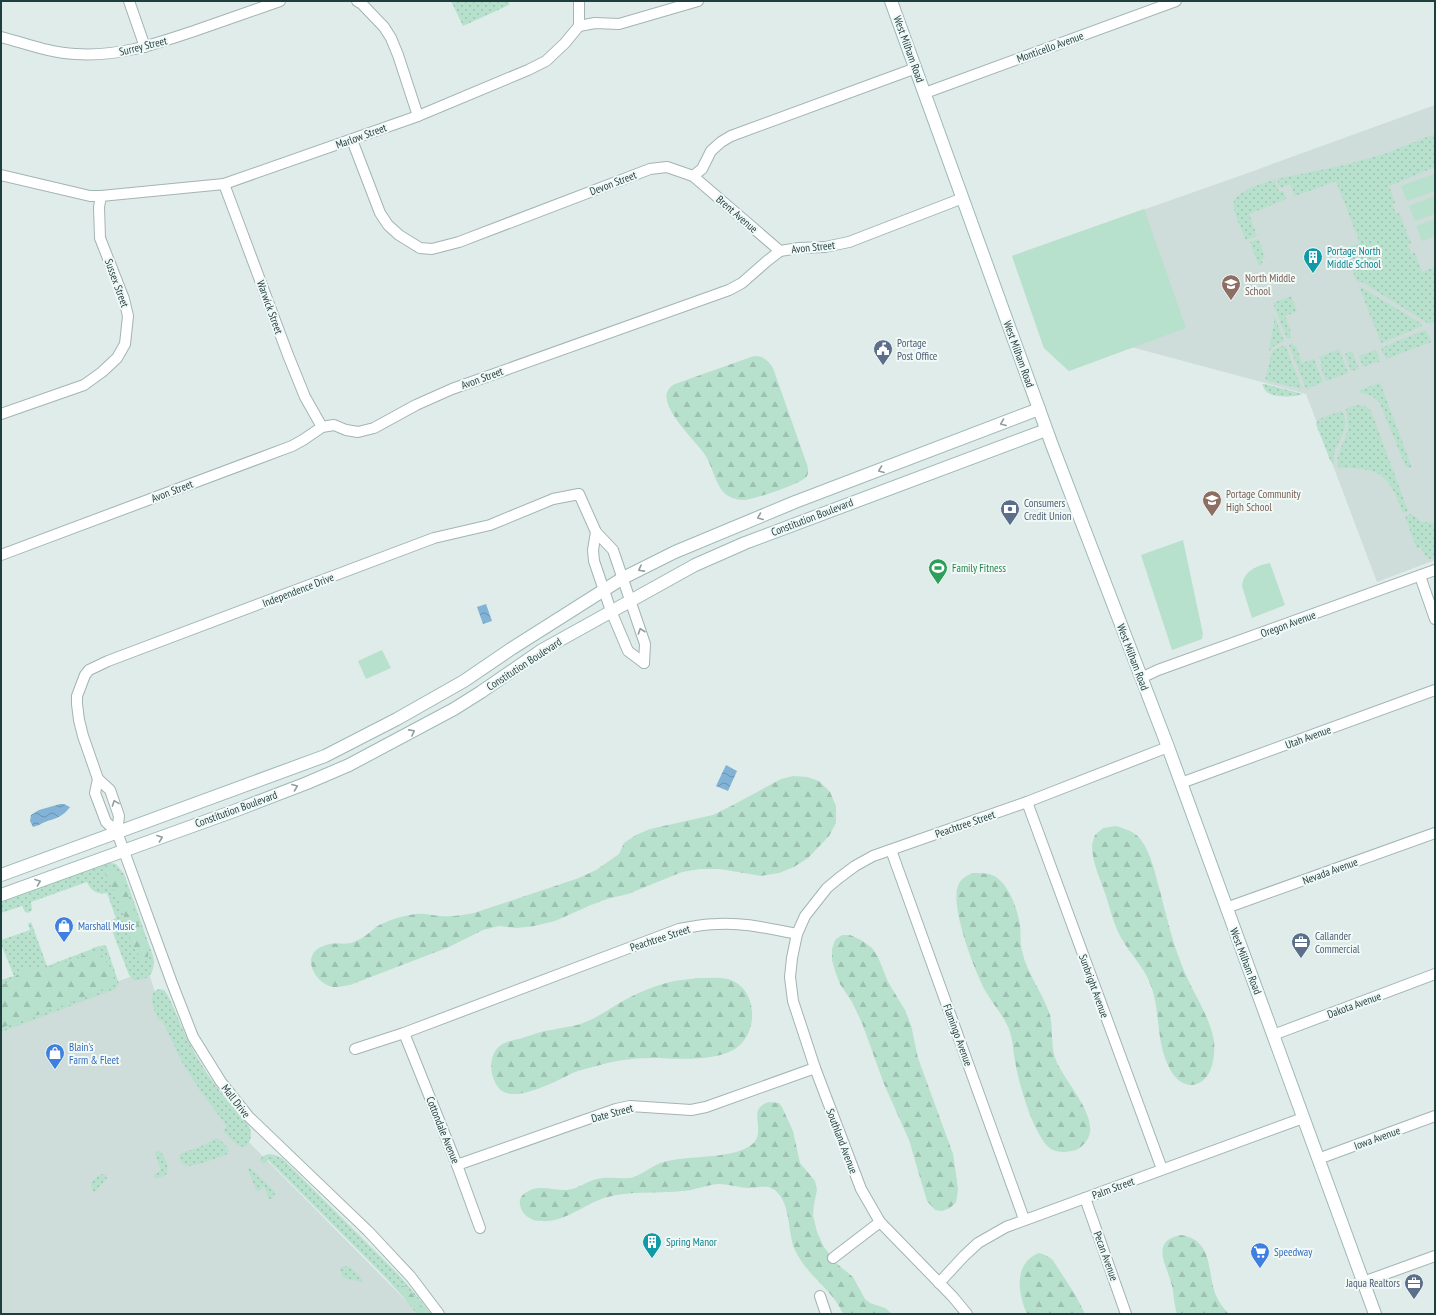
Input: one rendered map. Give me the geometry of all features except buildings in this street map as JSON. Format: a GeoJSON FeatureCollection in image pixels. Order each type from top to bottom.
{"type":"FeatureCollection","features":[{"type":"Feature","properties":{"kind":"street"},"geometry":{"type":"LineString","coordinates":[[129,1],[146,47]]}},
{"type":"Feature","properties":{"kind":"street"},"geometry":{"type":"LineString","coordinates":[[357,1],[362,4],[384,27],[390,38],[398,55],[418,116]]}},
{"type":"Feature","properties":{"kind":"street"},"geometry":{"type":"LineString","coordinates":[[579,1],[579,26],[595,23],[619,24],[672,10],[698,1]]}},
{"type":"Feature","properties":{"kind":"street","name":"West Milham Road"},"geometry":{"type":"LineString","coordinates":[[891,1],[1046,430],[1168,747],[1374,1314]]}},
{"type":"Feature","properties":{"kind":"street","name":"Monticello Avenue"},"geometry":{"type":"LineString","coordinates":[[925,93],[1176,1]]}},
{"type":"Feature","properties":{"kind":"street","name":"Surrey Street"},"geometry":{"type":"LineString","coordinates":[[1,37],[49,50],[74,54],[97,55],[146,47],[276,2]]}},
{"type":"Feature","properties":{"kind":"street","name":"Marlow Street"},"geometry":{"type":"LineString","coordinates":[[1,175],[90,196],[224,184],[418,116],[546,61],[565,43],[579,26]]}},
{"type":"Feature","properties":{"kind":"street"},"geometry":{"type":"LineString","coordinates":[[693,176],[702,169],[711,151],[731,136],[916,68]]}},
{"type":"Feature","properties":{"kind":"street","name":"Devon Street"},"geometry":{"type":"LineString","coordinates":[[352,140],[380,213],[388,225],[408,242],[420,248],[432,249],[459,242],[650,169],[667,167],[693,176]]}},
{"type":"Feature","properties":{"kind":"street","name":"Brent Avenue"},"geometry":{"type":"LineString","coordinates":[[693,176],[780,251]]}},
{"type":"Feature","properties":{"kind":"street","name":"Warwick Street"},"geometry":{"type":"LineString","coordinates":[[224,184],[305,398],[322,427]]}},
{"type":"Feature","properties":{"kind":"street","name":"Sussex Street"},"geometry":{"type":"LineString","coordinates":[[1,414],[84,384],[102,372],[117,358],[124,344],[128,316],[124,299],[100,238],[99,207],[101,196]]}},
{"type":"Feature","properties":{"kind":"street","name":"Avon Street"},"geometry":{"type":"LineString","coordinates":[[1,555],[292,446],[322,427],[334,425],[346,430],[358,432],[374,428],[416,405],[452,389],[729,290],[742,284],[767,260],[780,251],[799,248],[825,247],[849,242],[963,198]]}},
{"type":"Feature","properties":{"kind":"street","name":"Constitution Boulevard"},"geometry":{"type":"LineString","coordinates":[[1,874],[325,756],[397,719],[464,681],[623,578],[674,552],[767,514],[1039,409]]}},
{"type":"Feature","properties":{"kind":"street","name":"Constitution Boulevard"},"geometry":{"type":"LineString","coordinates":[[1,895],[300,786],[349,765],[454,709],[542,650],[695,565],[744,543],[1046,430]]}},
{"type":"Feature","properties":{"kind":"street","name":"Independence Drive"},"geometry":{"type":"LineString","coordinates":[[117,832],[106,822],[96,794],[98,779],[79,720],[77,696],[85,675],[89,670],[96,666],[434,538],[490,525],[553,499],[579,494],[596,532],[613,550],[645,644],[644,663],[628,651],[611,611]]}},
{"type":"Feature","properties":{"kind":"street"},"geometry":{"type":"LineString","coordinates":[[596,532],[593,550],[594,561],[611,611]]}},
{"type":"Feature","properties":{"kind":"street","name":"Oregon Avenue"},"geometry":{"type":"LineString","coordinates":[[1141,678],[1158,670],[1435,570]]}},
{"type":"Feature","properties":{"kind":"street"},"geometry":{"type":"LineString","coordinates":[[1420,576],[1435,619]]}},
{"type":"Feature","properties":{"kind":"street","name":"Utah Avenue"},"geometry":{"type":"LineString","coordinates":[[1181,783],[1435,690]]}},
{"type":"Feature","properties":{"kind":"street","name":"Peachtree Street"},"geometry":{"type":"LineString","coordinates":[[355,1050],[404,1033],[679,929],[716,924],[734,924],[748,925],[797,934],[805,916],[827,888],[855,866],[873,856],[1026,802],[1168,747]]}},
{"type":"Feature","properties":{"kind":"street","name":"Independence Drive"},"geometry":{"type":"LineString","coordinates":[[98,779],[110,790],[117,809],[119,816],[117,832]]}},
{"type":"Feature","properties":{"kind":"street","name":"Sunbright Avenue"},"geometry":{"type":"LineString","coordinates":[[1026,802],[1162,1169]]}},
{"type":"Feature","properties":{"kind":"street","name":"Mall Drive"},"geometry":{"type":"LineString","coordinates":[[117,832],[193,1037],[221,1082],[248,1118],[368,1231],[411,1277],[439,1314]]}},
{"type":"Feature","properties":{"kind":"street","name":"Nevada Avenue"},"geometry":{"type":"LineString","coordinates":[[1226,908],[1435,833]]}},
{"type":"Feature","properties":{"kind":"street","name":"Flamingo Avenue"},"geometry":{"type":"LineString","coordinates":[[891,850],[1024,1219]]}},
{"type":"Feature","properties":{"kind":"street","name":"Southland Avenue"},"geometry":{"type":"LineString","coordinates":[[797,934],[790,977],[793,1001],[815,1068],[861,1190],[880,1222],[967,1314]]}},
{"type":"Feature","properties":{"kind":"street","name":"Dakota Avenue"},"geometry":{"type":"LineString","coordinates":[[1273,1035],[1435,974]]}},
{"type":"Feature","properties":{"kind":"street","name":"Cottondale Avenue"},"geometry":{"type":"LineString","coordinates":[[404,1033],[457,1165],[480,1228]]}},
{"type":"Feature","properties":{"kind":"street","name":"Date Street"},"geometry":{"type":"LineString","coordinates":[[457,1165],[616,1109],[630,1106],[691,1110],[706,1107],[815,1068]]}},
{"type":"Feature","properties":{"kind":"street","name":"Iowa Avenue"},"geometry":{"type":"LineString","coordinates":[[1318,1159],[1435,1116]]}},
{"type":"Feature","properties":{"kind":"street","name":"Palm Street"},"geometry":{"type":"LineString","coordinates":[[939,1283],[978,1243],[1006,1227],[1024,1219],[1303,1118]]}},
{"type":"Feature","properties":{"kind":"street","name":"Pecan Avenue"},"geometry":{"type":"LineString","coordinates":[[1085,1198],[1126,1314]]}},
{"type":"Feature","properties":{"kind":"street"},"geometry":{"type":"LineString","coordinates":[[833,1258],[880,1222]]}},
{"type":"Feature","properties":{"kind":"street"},"geometry":{"type":"LineString","coordinates":[[1363,1282],[1435,1256]]}},
{"type":"Feature","properties":{"kind":"street"},"geometry":{"type":"LineString","coordinates":[[820,1296],[826,1314]]}},
{"type":"Feature","properties":{"kind":"shaded area","name":"North Middle School"},"geometry":{"type":"Polygon","coordinates":[[[1435,105],[1435,560],[1377,582],[1306,394],[1131,347],[1069,371],[1044,348],[1012,256],[1435,105]]]}},
{"type":"Feature","properties":{"kind":"shaded area"},"geometry":{"type":"Polygon","coordinates":[[[148,970],[161,1011],[228,1121],[419,1314],[1,1314],[1,1026],[148,970]]]}},
{"type":"Feature","properties":{"kind":"green space"},"geometry":{"type":"Polygon","coordinates":[[[451,1],[509,1],[509,5],[463,26],[451,1]]]}},
{"type":"Feature","properties":{"kind":"green space"},"geometry":{"type":"Polygon","coordinates":[[[1435,134],[1435,167],[1389,186],[1395,203],[1392,204],[1396,214],[1399,213],[1411,243],[1408,245],[1411,254],[1415,253],[1422,272],[1435,267],[1435,321],[1429,324],[1362,282],[1357,282],[1345,249],[1360,243],[1336,181],[1295,196],[1290,184],[1280,188],[1277,179],[1345,165],[1387,153],[1435,134]]]}},
{"type":"Feature","properties":{"kind":"green space"},"geometry":{"type":"Polygon","coordinates":[[[1434,174],[1435,191],[1407,201],[1401,186],[1434,174]]]}},
{"type":"Feature","properties":{"kind":"green space"},"geometry":{"type":"Polygon","coordinates":[[[1275,180],[1279,192],[1283,191],[1286,199],[1249,214],[1257,236],[1246,240],[1234,209],[1234,201],[1236,197],[1246,190],[1275,180]]]}},
{"type":"Feature","properties":{"kind":"green space"},"geometry":{"type":"Polygon","coordinates":[[[1435,196],[1435,214],[1415,221],[1409,206],[1435,196]]]}},
{"type":"Feature","properties":{"kind":"green space"},"geometry":{"type":"Polygon","coordinates":[[[1144,209],[1186,328],[1069,371],[1044,348],[1012,256],[1144,209]]]}},
{"type":"Feature","properties":{"kind":"green space"},"geometry":{"type":"Polygon","coordinates":[[[1435,219],[1435,236],[1422,241],[1416,226],[1435,219]]]}},
{"type":"Feature","properties":{"kind":"green space"},"geometry":{"type":"Polygon","coordinates":[[[1259,239],[1265,258],[1261,259],[1263,264],[1259,266],[1250,242],[1259,239]]]}},
{"type":"Feature","properties":{"kind":"green space"},"geometry":{"type":"Polygon","coordinates":[[[1359,286],[1422,324],[1422,326],[1381,343],[1359,286]]]}},
{"type":"Feature","properties":{"kind":"green space"},"geometry":{"type":"Polygon","coordinates":[[[1291,296],[1297,311],[1285,316],[1291,333],[1291,337],[1287,339],[1273,303],[1291,296]]]}},
{"type":"Feature","properties":{"kind":"green space"},"geometry":{"type":"Polygon","coordinates":[[[1274,315],[1284,341],[1274,346],[1269,351],[1274,324],[1274,315]]]}},
{"type":"Feature","properties":{"kind":"green space"},"geometry":{"type":"Polygon","coordinates":[[[1425,330],[1431,342],[1386,359],[1381,348],[1425,330]]]}},
{"type":"Feature","properties":{"kind":"green space"},"geometry":{"type":"Polygon","coordinates":[[[1293,343],[1294,346],[1296,346],[1302,363],[1314,359],[1323,382],[1306,389],[1289,345],[1293,343]]]}},
{"type":"Feature","properties":{"kind":"green space"},"geometry":{"type":"Polygon","coordinates":[[[1285,345],[1302,389],[1265,380],[1272,352],[1275,349],[1285,345]]]}},
{"type":"Feature","properties":{"kind":"green space"},"geometry":{"type":"Polygon","coordinates":[[[1339,349],[1348,373],[1326,381],[1319,357],[1339,349]]]}},
{"type":"Feature","properties":{"kind":"green space"},"geometry":{"type":"Polygon","coordinates":[[[1376,350],[1380,361],[1363,367],[1359,356],[1376,350]]]}},
{"type":"Feature","properties":{"kind":"green space"},"geometry":{"type":"Polygon","coordinates":[[[1352,351],[1359,369],[1351,371],[1345,354],[1352,351]]]}},
{"type":"Feature","properties":{"kind":"green space"},"geometry":{"type":"Polygon","coordinates":[[[754,356],[765,359],[773,368],[807,465],[808,473],[803,479],[788,487],[758,497],[741,500],[730,497],[721,489],[705,455],[676,419],[670,409],[667,399],[668,390],[675,384],[754,356]]]}},
{"type":"Feature","properties":{"kind":"green space"},"geometry":{"type":"Polygon","coordinates":[[[1380,383],[1412,468],[1408,468],[1405,465],[1380,403],[1372,396],[1359,392],[1360,390],[1380,383]]]}},
{"type":"Feature","properties":{"kind":"green space"},"geometry":{"type":"Polygon","coordinates":[[[1262,384],[1303,394],[1294,396],[1273,395],[1265,390],[1262,384]]]}},
{"type":"Feature","properties":{"kind":"green space"},"geometry":{"type":"Polygon","coordinates":[[[1356,405],[1365,406],[1371,411],[1408,511],[1403,513],[1393,489],[1381,476],[1364,469],[1339,468],[1337,460],[1348,430],[1346,409],[1356,405]]]}},
{"type":"Feature","properties":{"kind":"green space"},"geometry":{"type":"Polygon","coordinates":[[[1341,411],[1344,416],[1345,427],[1334,454],[1333,464],[1316,424],[1319,419],[1341,411]]]}},
{"type":"Feature","properties":{"kind":"green space"},"geometry":{"type":"Polygon","coordinates":[[[1411,514],[1422,522],[1435,523],[1435,558],[1429,559],[1425,556],[1421,547],[1417,549],[1405,516],[1411,514]]]}},
{"type":"Feature","properties":{"kind":"green space"},"geometry":{"type":"Polygon","coordinates":[[[1183,540],[1203,634],[1202,639],[1172,650],[1141,555],[1183,540]]]}},
{"type":"Feature","properties":{"kind":"green space"},"geometry":{"type":"Polygon","coordinates":[[[1270,563],[1285,605],[1252,618],[1242,586],[1243,581],[1245,576],[1256,567],[1270,563]]]}},
{"type":"Feature","properties":{"kind":"green space"},"geometry":{"type":"Polygon","coordinates":[[[382,650],[391,668],[366,679],[358,661],[382,650]]]}},
{"type":"Feature","properties":{"kind":"green space"},"geometry":{"type":"Polygon","coordinates":[[[793,776],[807,777],[819,781],[830,792],[836,806],[836,823],[829,836],[808,858],[794,867],[779,873],[761,876],[720,869],[700,869],[682,872],[628,894],[591,905],[555,921],[534,926],[517,928],[499,926],[483,930],[449,947],[350,985],[338,987],[330,986],[322,982],[314,972],[311,961],[312,955],[321,947],[331,944],[352,943],[367,935],[376,927],[401,917],[414,914],[449,916],[474,913],[579,878],[596,870],[619,854],[624,843],[636,835],[650,829],[713,815],[781,779],[793,776]]]}},
{"type":"Feature","properties":{"kind":"green space"},"geometry":{"type":"Polygon","coordinates":[[[1116,826],[1136,834],[1145,846],[1151,858],[1169,927],[1178,954],[1185,973],[1212,1031],[1214,1056],[1210,1071],[1202,1082],[1196,1084],[1185,1084],[1175,1077],[1171,1071],[1162,1049],[1156,1003],[1149,981],[1144,970],[1126,946],[1117,930],[1095,865],[1092,846],[1095,835],[1103,828],[1116,826]]]}},
{"type":"Feature","properties":{"kind":"green space"},"geometry":{"type":"Polygon","coordinates":[[[107,862],[116,864],[124,874],[153,956],[153,970],[148,977],[144,979],[134,980],[129,975],[110,925],[110,921],[116,918],[107,893],[95,892],[90,888],[87,882],[31,902],[32,910],[28,913],[25,912],[22,906],[1,913],[1,900],[107,862]]]}},
{"type":"Feature","properties":{"kind":"green space"},"geometry":{"type":"Polygon","coordinates":[[[112,868],[117,870],[121,877],[147,946],[148,958],[144,961],[141,959],[131,942],[119,898],[107,880],[106,873],[112,868]]]}},
{"type":"Feature","properties":{"kind":"green space"},"geometry":{"type":"Polygon","coordinates":[[[972,873],[987,874],[998,878],[1003,883],[1014,904],[1020,925],[1021,945],[1024,959],[1050,1015],[1054,1054],[1064,1075],[1080,1099],[1090,1123],[1090,1134],[1084,1144],[1076,1150],[1059,1152],[1046,1145],[1040,1136],[1028,1110],[1014,1057],[1010,1032],[1002,1016],[981,983],[960,924],[956,896],[958,886],[960,881],[972,873]]]}},
{"type":"Feature","properties":{"kind":"green space"},"geometry":{"type":"Polygon","coordinates":[[[31,922],[47,966],[92,948],[105,945],[119,984],[115,989],[1,1032],[1,980],[14,976],[1,944],[1,940],[30,930],[28,924],[31,922]]]}},
{"type":"Feature","properties":{"kind":"green space"},"geometry":{"type":"Polygon","coordinates":[[[842,935],[850,935],[861,940],[872,948],[878,957],[888,982],[905,1010],[911,1025],[918,1058],[953,1154],[958,1190],[956,1202],[950,1208],[942,1211],[935,1210],[927,1201],[909,1140],[884,1084],[862,1023],[852,1002],[840,984],[832,960],[832,949],[835,940],[842,935]]]}},
{"type":"Feature","properties":{"kind":"green space"},"geometry":{"type":"Polygon","coordinates":[[[96,951],[100,953],[113,973],[113,982],[110,986],[1,1028],[1,985],[11,981],[24,968],[45,968],[76,959],[90,952],[96,951]]]}},
{"type":"Feature","properties":{"kind":"green space"},"geometry":{"type":"Polygon","coordinates":[[[697,978],[728,979],[739,984],[751,1003],[751,1026],[746,1037],[739,1046],[729,1052],[700,1058],[629,1059],[586,1068],[536,1090],[524,1093],[514,1094],[505,1092],[498,1087],[495,1082],[491,1065],[494,1054],[501,1045],[540,1032],[581,1024],[595,1018],[628,998],[648,989],[671,982],[697,978]]]}},
{"type":"Feature","properties":{"kind":"green space"},"geometry":{"type":"Polygon","coordinates":[[[159,989],[164,990],[167,994],[189,1042],[207,1073],[249,1127],[251,1138],[244,1147],[236,1144],[223,1130],[227,1126],[202,1093],[183,1064],[162,1020],[159,1021],[152,1003],[152,999],[155,991],[159,989]]]}},
{"type":"Feature","properties":{"kind":"green space"},"geometry":{"type":"Polygon","coordinates":[[[769,1102],[779,1103],[782,1107],[793,1131],[800,1163],[815,1181],[817,1190],[813,1215],[817,1232],[824,1247],[836,1263],[853,1277],[865,1299],[870,1303],[885,1308],[892,1314],[843,1314],[839,1305],[808,1270],[797,1254],[791,1238],[787,1212],[784,1204],[781,1197],[775,1190],[769,1187],[747,1188],[718,1184],[683,1191],[624,1194],[604,1198],[566,1216],[549,1221],[537,1221],[530,1219],[521,1209],[521,1197],[525,1193],[535,1188],[567,1190],[601,1178],[633,1177],[657,1164],[666,1161],[723,1155],[742,1150],[750,1146],[756,1140],[758,1134],[758,1110],[762,1105],[769,1102]]]}},
{"type":"Feature","properties":{"kind":"green space"},"geometry":{"type":"Polygon","coordinates":[[[216,1138],[228,1149],[229,1151],[226,1155],[188,1166],[181,1162],[179,1157],[180,1154],[204,1145],[216,1138]]]}},
{"type":"Feature","properties":{"kind":"green space"},"geometry":{"type":"Polygon","coordinates":[[[156,1151],[159,1151],[163,1155],[167,1165],[166,1175],[159,1178],[155,1178],[154,1176],[161,1170],[155,1154],[156,1151]]]}},
{"type":"Feature","properties":{"kind":"green space"},"geometry":{"type":"Polygon","coordinates":[[[269,1154],[282,1158],[397,1273],[431,1314],[417,1314],[384,1276],[268,1160],[262,1164],[260,1160],[263,1156],[269,1154]]]}},
{"type":"Feature","properties":{"kind":"green space"},"geometry":{"type":"Polygon","coordinates":[[[247,1167],[250,1168],[275,1192],[271,1199],[269,1199],[264,1186],[259,1191],[256,1190],[247,1167]]]}},
{"type":"Feature","properties":{"kind":"green space"},"geometry":{"type":"Polygon","coordinates":[[[101,1174],[106,1175],[107,1178],[94,1193],[91,1182],[101,1174]]]}},
{"type":"Feature","properties":{"kind":"green space"},"geometry":{"type":"Polygon","coordinates":[[[1181,1235],[1191,1238],[1199,1243],[1204,1249],[1215,1293],[1229,1314],[1177,1314],[1172,1286],[1164,1262],[1163,1248],[1165,1243],[1171,1238],[1181,1235]]]}},
{"type":"Feature","properties":{"kind":"green space"},"geometry":{"type":"Polygon","coordinates":[[[1039,1253],[1052,1259],[1076,1296],[1085,1314],[1027,1314],[1021,1297],[1021,1271],[1031,1258],[1039,1253]]]}},
{"type":"Feature","properties":{"kind":"green space"},"geometry":{"type":"Polygon","coordinates":[[[343,1266],[350,1267],[362,1279],[362,1282],[343,1278],[340,1269],[343,1266]]]}},
{"type":"Feature","properties":{"kind":"green space"},"geometry":{"type":"Polygon","coordinates":[[[400,1287],[407,1287],[427,1314],[419,1314],[400,1291],[400,1287]]]}},
{"type":"Feature","properties":{"kind":"water"},"geometry":{"type":"Polygon","coordinates":[[[486,604],[492,621],[483,624],[477,607],[486,604]]]}},
{"type":"Feature","properties":{"kind":"water"},"geometry":{"type":"Polygon","coordinates":[[[726,765],[737,771],[728,791],[716,786],[726,765]]]}},
{"type":"Feature","properties":{"kind":"water"},"geometry":{"type":"Polygon","coordinates":[[[60,804],[70,807],[59,817],[33,827],[30,821],[31,815],[39,810],[60,804]]]}},
{"type":"Feature","properties":{"kind":"place","name":"Portage North Middle School"},"geometry":{"type":"Point","coordinates":[1313,274]}},
{"type":"Feature","properties":{"kind":"place","name":"North Middle School"},"geometry":{"type":"Point","coordinates":[1231,301]}},
{"type":"Feature","properties":{"kind":"place","name":"Portage Post Office"},"geometry":{"type":"Point","coordinates":[883,366]}},
{"type":"Feature","properties":{"kind":"place","name":"Portage Community High School"},"geometry":{"type":"Point","coordinates":[1212,517]}},
{"type":"Feature","properties":{"kind":"place","name":"Consumers Credit Union"},"geometry":{"type":"Point","coordinates":[1010,526]}},
{"type":"Feature","properties":{"kind":"place","name":"Family Fitness"},"geometry":{"type":"Point","coordinates":[938,585]}},
{"type":"Feature","properties":{"kind":"place","name":"Marshall Music"},"geometry":{"type":"Point","coordinates":[64,943]}},
{"type":"Feature","properties":{"kind":"place","name":"Callander Commercial"},"geometry":{"type":"Point","coordinates":[1301,959]}},
{"type":"Feature","properties":{"kind":"place","name":"Blain's Farm & Fleet"},"geometry":{"type":"Point","coordinates":[55,1070]}},
{"type":"Feature","properties":{"kind":"place","name":"Spring Manor"},"geometry":{"type":"Point","coordinates":[652,1259]}},
{"type":"Feature","properties":{"kind":"place","name":"Speedway"},"geometry":{"type":"Point","coordinates":[1260,1269]}},
{"type":"Feature","properties":{"kind":"place","name":"Jaqua Realtors"},"geometry":{"type":"Point","coordinates":[1414,1300]}}]}
